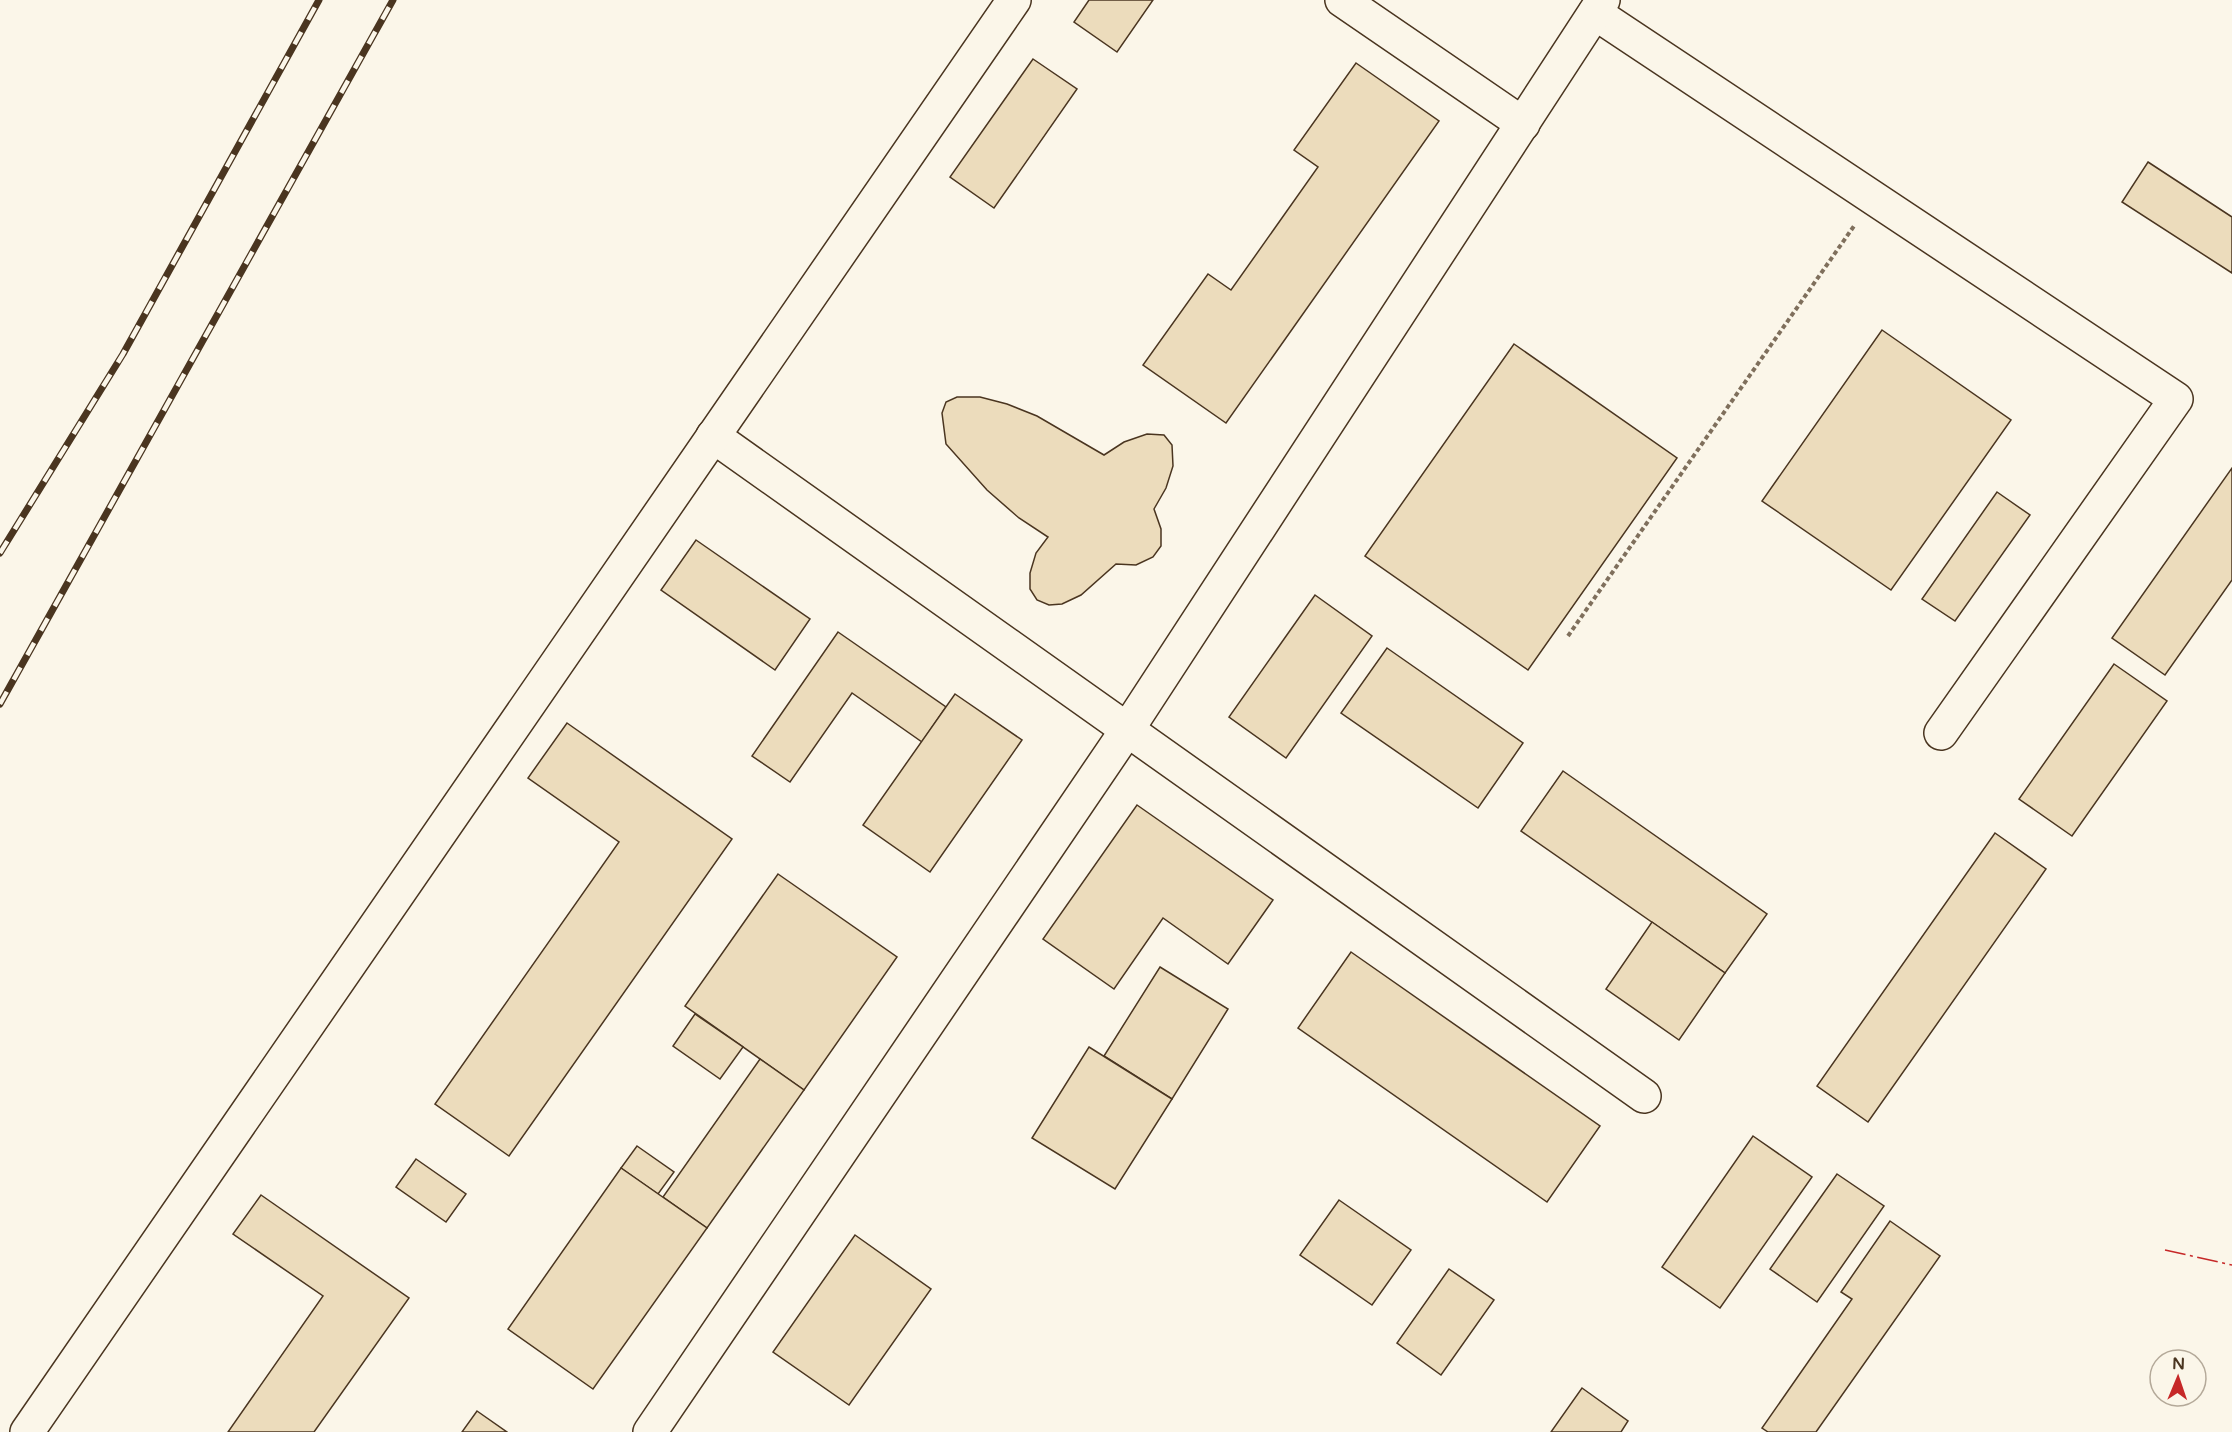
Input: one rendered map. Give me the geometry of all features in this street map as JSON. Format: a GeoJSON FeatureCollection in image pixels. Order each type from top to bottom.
{"type":"FeatureCollection","features":[{"type":"Feature","properties":{"kind":"lane"},"geometry":{"type":"LineString","coordinates":[[27,1432],[1014,0]]}},
{"type":"Feature","properties":{"kind":"lane"},"geometry":{"type":"LineString","coordinates":[[1341,0],[1522,124]]}},
{"type":"Feature","properties":{"kind":"lane"},"geometry":{"type":"LineString","coordinates":[[650,1432],[1127,730],[1599,7],[1873,198],[2176,399],[1941,733]]}},
{"type":"Feature","properties":{"kind":"lane"},"geometry":{"type":"LineString","coordinates":[[713,436],[1644,1096]]}},
{"type":"Feature","properties":{"kind":"path"},"geometry":{"type":"LineString","coordinates":[[1568,636],[1873,198]]}},
{"type":"Feature","properties":{"kind":"building"},"geometry":{"type":"Polygon","coordinates":[[[1089,0],[1153,0],[1117,52],[1074,22],[1089,0]]]}},
{"type":"Feature","properties":{"kind":"building"},"geometry":{"type":"Polygon","coordinates":[[[1033,59],[1077,89],[994,208],[950,177],[1033,59]]]}},
{"type":"Feature","properties":{"kind":"building"},"geometry":{"type":"Polygon","coordinates":[[[1356,63],[1439,121],[1226,423],[1143,365],[1208,274],[1231,290],[1318,167],[1294,150],[1356,63]]]}},
{"type":"Feature","properties":{"kind":"building"},"geometry":{"type":"Polygon","coordinates":[[[2148,162],[2232,217],[2232,273],[2122,202],[2148,162]]]}},
{"type":"Feature","properties":{"kind":"building"},"geometry":{"type":"Polygon","coordinates":[[[1882,330],[2011,420],[1891,590],[1762,501],[1882,330]]]}},
{"type":"Feature","properties":{"kind":"building"},"geometry":{"type":"Polygon","coordinates":[[[1514,344],[1677,458],[1528,670],[1365,556],[1514,344]]]}},
{"type":"Feature","properties":{"kind":"building"},"geometry":{"type":"Polygon","coordinates":[[[957,397],[980,397],[1007,404],[1037,416],[1104,455],[1124,442],[1147,434],[1164,435],[1172,445],[1173,466],[1166,488],[1154,509],[1161,529],[1161,546],[1153,557],[1136,565],[1116,564],[1081,595],[1062,604],[1049,605],[1037,600],[1030,589],[1030,573],[1036,553],[1048,537],[1019,518],[987,490],[946,444],[942,413],[946,402],[957,397]]]}},
{"type":"Feature","properties":{"kind":"building"},"geometry":{"type":"Polygon","coordinates":[[[2232,468],[2232,580],[2165,675],[2112,638],[2232,468]]]}},
{"type":"Feature","properties":{"kind":"building"},"geometry":{"type":"Polygon","coordinates":[[[1997,492],[2030,515],[1955,621],[1922,599],[1997,492]]]}},
{"type":"Feature","properties":{"kind":"building"},"geometry":{"type":"Polygon","coordinates":[[[696,540],[810,619],[775,670],[661,590],[696,540]]]}},
{"type":"Feature","properties":{"kind":"building"},"geometry":{"type":"Polygon","coordinates":[[[1315,595],[1372,636],[1286,758],[1229,717],[1315,595]]]}},
{"type":"Feature","properties":{"kind":"building"},"geometry":{"type":"Polygon","coordinates":[[[838,632],[946,707],[922,742],[852,693],[790,782],[752,756],[838,632]]]}},
{"type":"Feature","properties":{"kind":"building"},"geometry":{"type":"Polygon","coordinates":[[[1387,648],[1523,743],[1478,808],[1341,713],[1387,648]]]}},
{"type":"Feature","properties":{"kind":"building"},"geometry":{"type":"Polygon","coordinates":[[[2114,664],[2167,701],[2072,836],[2019,799],[2114,664]]]}},
{"type":"Feature","properties":{"kind":"building"},"geometry":{"type":"Polygon","coordinates":[[[955,694],[1022,740],[930,872],[863,825],[955,694]]]}},
{"type":"Feature","properties":{"kind":"building"},"geometry":{"type":"Polygon","coordinates":[[[567,723],[732,839],[509,1156],[435,1104],[619,842],[528,778],[567,723]]]}},
{"type":"Feature","properties":{"kind":"building"},"geometry":{"type":"Polygon","coordinates":[[[1563,771],[1767,914],[1725,973],[1521,831],[1563,771]]]}},
{"type":"Feature","properties":{"kind":"building"},"geometry":{"type":"Polygon","coordinates":[[[1137,805],[1273,900],[1228,964],[1163,918],[1114,989],[1043,939],[1137,805]]]}},
{"type":"Feature","properties":{"kind":"building"},"geometry":{"type":"Polygon","coordinates":[[[1995,833],[2046,869],[1868,1122],[1817,1086],[1995,833]]]}},
{"type":"Feature","properties":{"kind":"building"},"geometry":{"type":"Polygon","coordinates":[[[778,874],[897,957],[804,1090],[685,1006],[778,874]]]}},
{"type":"Feature","properties":{"kind":"building"},"geometry":{"type":"Polygon","coordinates":[[[1652,922],[1725,973],[1679,1040],[1606,989],[1652,922]]]}},
{"type":"Feature","properties":{"kind":"building"},"geometry":{"type":"Polygon","coordinates":[[[1351,952],[1600,1126],[1547,1202],[1298,1028],[1351,952]]]}},
{"type":"Feature","properties":{"kind":"building"},"geometry":{"type":"Polygon","coordinates":[[[1160,967],[1228,1009],[1172,1099],[1104,1056],[1160,967]]]}},
{"type":"Feature","properties":{"kind":"building"},"geometry":{"type":"Polygon","coordinates":[[[695,1014],[743,1047],[720,1079],[673,1046],[695,1014]]]}},
{"type":"Feature","properties":{"kind":"building"},"geometry":{"type":"Polygon","coordinates":[[[1089,1047],[1172,1099],[1115,1189],[1032,1138],[1089,1047]]]}},
{"type":"Feature","properties":{"kind":"building"},"geometry":{"type":"Polygon","coordinates":[[[760,1059],[804,1090],[707,1228],[663,1197],[760,1059]]]}},
{"type":"Feature","properties":{"kind":"building"},"geometry":{"type":"Polygon","coordinates":[[[1753,1136],[1812,1177],[1720,1308],[1662,1267],[1753,1136]]]}},
{"type":"Feature","properties":{"kind":"building"},"geometry":{"type":"Polygon","coordinates":[[[637,1146],[674,1172],[658,1194],[621,1168],[637,1146]]]}},
{"type":"Feature","properties":{"kind":"building"},"geometry":{"type":"Polygon","coordinates":[[[416,1159],[466,1194],[446,1222],[396,1187],[416,1159]]]}},
{"type":"Feature","properties":{"kind":"building"},"geometry":{"type":"Polygon","coordinates":[[[621,1168],[707,1228],[593,1389],[508,1329],[621,1168]]]}},
{"type":"Feature","properties":{"kind":"building"},"geometry":{"type":"Polygon","coordinates":[[[1837,1174],[1884,1206],[1817,1302],[1770,1269],[1837,1174]]]}},
{"type":"Feature","properties":{"kind":"building"},"geometry":{"type":"Polygon","coordinates":[[[261,1195],[409,1298],[314,1432],[228,1432],[323,1296],[233,1234],[261,1195]]]}},
{"type":"Feature","properties":{"kind":"building"},"geometry":{"type":"Polygon","coordinates":[[[1339,1200],[1411,1250],[1372,1305],[1300,1255],[1339,1200]]]}},
{"type":"Feature","properties":{"kind":"building"},"geometry":{"type":"Polygon","coordinates":[[[1890,1221],[1940,1256],[1816,1432],[1768,1432],[1762,1428],[1852,1299],[1841,1292],[1890,1221]]]}},
{"type":"Feature","properties":{"kind":"building"},"geometry":{"type":"Polygon","coordinates":[[[855,1235],[931,1289],[849,1405],[773,1352],[855,1235]]]}},
{"type":"Feature","properties":{"kind":"building"},"geometry":{"type":"Polygon","coordinates":[[[1449,1269],[1494,1300],[1441,1375],[1397,1343],[1449,1269]]]}},
{"type":"Feature","properties":{"kind":"building"},"geometry":{"type":"Polygon","coordinates":[[[1582,1388],[1628,1421],[1621,1432],[1551,1432],[1582,1388]]]}},
{"type":"Feature","properties":{"kind":"building"},"geometry":{"type":"Polygon","coordinates":[[[477,1411],[507,1432],[462,1432],[477,1411]]]}},
{"type":"Feature","properties":{"kind":"railway"},"geometry":{"type":"LineString","coordinates":[[0,553],[123,354],[319,0]]}},
{"type":"Feature","properties":{"kind":"railway"},"geometry":{"type":"LineString","coordinates":[[0,704],[393,0]]}},
{"type":"Feature","properties":{"kind":"power"},"geometry":{"type":"LineString","coordinates":[[2165,1250],[2232,1265]]}}]}
